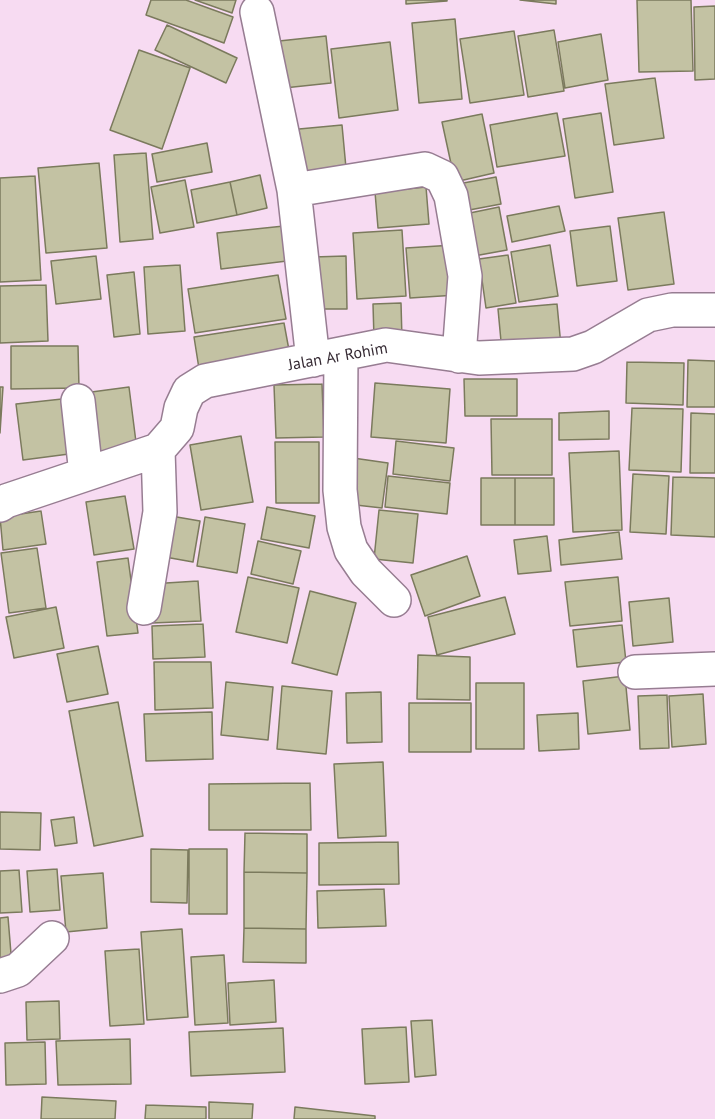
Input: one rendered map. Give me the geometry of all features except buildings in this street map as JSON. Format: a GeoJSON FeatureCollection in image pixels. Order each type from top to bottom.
{"type":"FeatureCollection","features":[{"type":"Feature","properties":{"kind":"street"},"geometry":{"type":"LineString","coordinates":[[257,12],[327,357],[344,527],[351,550],[366,572],[394,600]]}},
{"type":"Feature","properties":{"kind":"street"},"geometry":{"type":"LineString","coordinates":[[294,190],[425,169],[442,177],[451,196],[465,276],[459,356]]}},
{"type":"Feature","properties":{"kind":"street","name":"Jalan Ar Rohim"},"geometry":{"type":"LineString","coordinates":[[158,450],[177,428],[181,408],[189,391],[205,381],[386,345],[479,358],[573,354],[593,347],[648,315],[672,310],[715,310]]}},
{"type":"Feature","properties":{"kind":"street"},"geometry":{"type":"LineString","coordinates":[[78,401],[86,474]]}},
{"type":"Feature","properties":{"kind":"street"},"geometry":{"type":"LineString","coordinates":[[0,505],[158,450],[160,512],[144,608]]}},
{"type":"Feature","properties":{"kind":"street"},"geometry":{"type":"LineString","coordinates":[[635,672],[715,669]]}},
{"type":"Feature","properties":{"kind":"street"},"geometry":{"type":"LineString","coordinates":[[0,976],[18,970],[52,938]]}}]}
